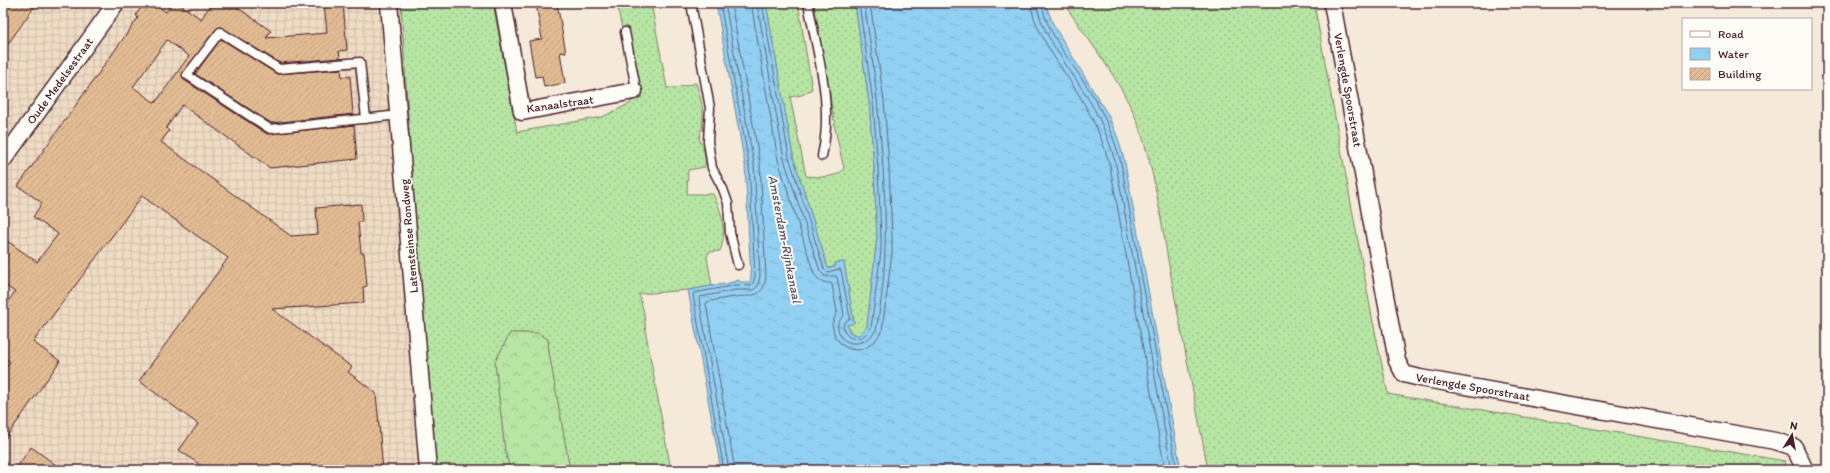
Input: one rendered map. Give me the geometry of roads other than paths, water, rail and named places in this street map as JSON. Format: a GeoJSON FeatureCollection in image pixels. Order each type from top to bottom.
{"type":"FeatureCollection","features":[{"type":"Feature","properties":{"kind":"street","name":"Oude Medelsestraat"},"geometry":{"type":"LineString","coordinates":[[3,160],[116,3]]}},
{"type":"Feature","properties":{"kind":"street","name":"Latensteinse Rondweg"},"geometry":{"type":"LineString","coordinates":[[389,3],[428,470]]}},
{"type":"Feature","properties":{"kind":"street","name":"Kanaalstraat"},"geometry":{"type":"LineString","coordinates":[[503,3],[522,112],[634,91]]}},
{"type":"Feature","properties":{"kind":"street","name":"Verlengde Spoorstraat"},"geometry":{"type":"LineString","coordinates":[[1332,3],[1396,361],[1404,374],[1775,441],[1794,447],[1805,470]]}},
{"type":"Feature","properties":{"kind":"lane"},"geometry":{"type":"LineString","coordinates":[[691,3],[710,108],[708,141],[712,168],[723,189],[728,203],[730,233],[738,265]]}},
{"type":"Feature","properties":{"kind":"lane"},"geometry":{"type":"LineString","coordinates":[[808,3],[826,104],[826,139],[822,156]]}},
{"type":"Feature","properties":{"kind":"lane"},"geometry":{"type":"LineString","coordinates":[[366,119],[360,62],[280,69],[220,32],[187,75],[270,129],[366,119],[399,115]]}},
{"type":"Feature","properties":{"kind":"lane"},"geometry":{"type":"LineString","coordinates":[[625,32],[635,83],[634,91]]}},
{"type":"Feature","properties":{"kind":"water","name":"Amsterdam-Rijnkanaal"},"geometry":{"type":"Polygon","coordinates":[[[716,3],[766,3],[793,156],[828,268],[835,267],[835,263],[844,262],[854,323],[847,325],[848,330],[851,333],[859,335],[867,327],[877,237],[869,102],[855,3],[1045,3],[1054,26],[1108,115],[1118,138],[1125,163],[1181,470],[721,470],[688,290],[739,280],[740,282],[750,282],[751,277],[745,165],[716,3]]]}}]}
